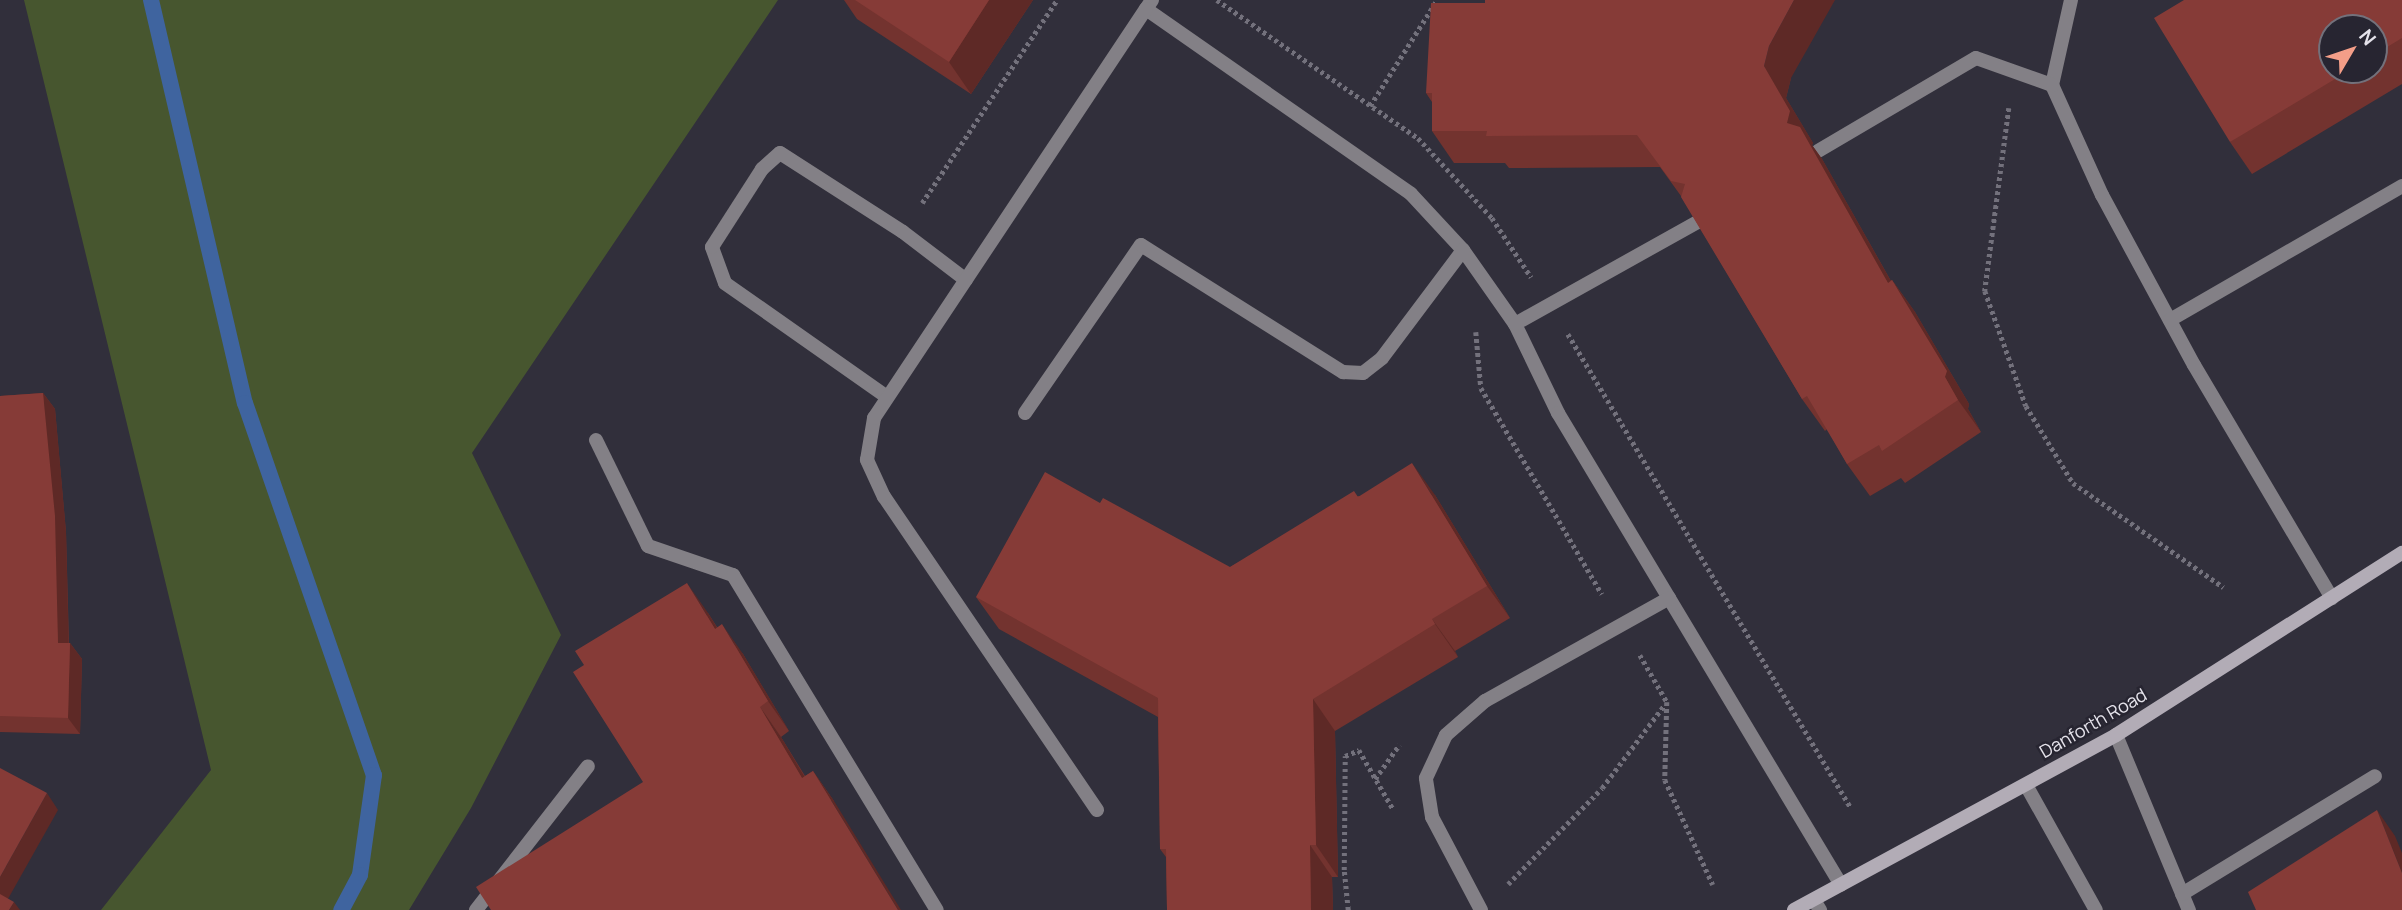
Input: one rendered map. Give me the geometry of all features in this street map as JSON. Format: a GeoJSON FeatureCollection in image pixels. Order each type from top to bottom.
{"type":"FeatureCollection","features":[{"type":"Feature","properties":{"kind":"main road","name":"Danforth Road"},"geometry":{"type":"LineString","coordinates":[[1794,910],[1817,905],[1841,885],[2116,734],[2402,553]]}},
{"type":"Feature","properties":{"kind":"lane"},"geometry":{"type":"LineString","coordinates":[[2071,0],[2052,85],[2102,195],[2170,320],[2332,598]]}},
{"type":"Feature","properties":{"kind":"lane"},"geometry":{"type":"LineString","coordinates":[[1097,810],[884,497],[867,460],[874,418],[1149,4],[1411,194],[1463,250],[1515,324],[1558,413],[1841,885]]}},
{"type":"Feature","properties":{"kind":"lane"},"geometry":{"type":"LineString","coordinates":[[1818,151],[1976,58],[2052,85]]}},
{"type":"Feature","properties":{"kind":"lane"},"geometry":{"type":"LineString","coordinates":[[887,397],[725,283],[712,247],[762,169],[780,153],[903,232],[966,280]]}},
{"type":"Feature","properties":{"kind":"lane"},"geometry":{"type":"LineString","coordinates":[[2170,320],[2402,186]]}},
{"type":"Feature","properties":{"kind":"lane"},"geometry":{"type":"LineString","coordinates":[[1515,324],[1699,221]]}},
{"type":"Feature","properties":{"kind":"lane"},"geometry":{"type":"LineString","coordinates":[[1025,413],[1141,245],[1343,372],[1363,373],[1382,358],[1463,250]]}},
{"type":"Feature","properties":{"kind":"lane"},"geometry":{"type":"LineString","coordinates":[[596,440],[648,546],[733,575],[937,910]]}},
{"type":"Feature","properties":{"kind":"lane"},"geometry":{"type":"LineString","coordinates":[[1480,908],[1432,817],[1426,778],[1446,735],[1485,701],[1669,598]]}},
{"type":"Feature","properties":{"kind":"lane"},"geometry":{"type":"LineString","coordinates":[[2116,734],[2189,910]]}},
{"type":"Feature","properties":{"kind":"lane"},"geometry":{"type":"LineString","coordinates":[[476,910],[588,766]]}},
{"type":"Feature","properties":{"kind":"lane"},"geometry":{"type":"LineString","coordinates":[[2182,894],[2375,776]]}},
{"type":"Feature","properties":{"kind":"lane"},"geometry":{"type":"LineString","coordinates":[[2026,785],[2096,910]]}},
{"type":"Feature","properties":{"kind":"path"},"geometry":{"type":"LineString","coordinates":[[903,232],[1057,0]]}},
{"type":"Feature","properties":{"kind":"path"},"geometry":{"type":"LineString","coordinates":[[1370,106],[1437,0]]}},
{"type":"Feature","properties":{"kind":"path"},"geometry":{"type":"LineString","coordinates":[[2013,72],[1985,291],[2026,406],[2073,483],[2223,587]]}},
{"type":"Feature","properties":{"kind":"path"},"geometry":{"type":"LineString","coordinates":[[1440,280],[1475,326],[1480,388],[1667,702],[1665,780],[1713,885]]}},
{"type":"Feature","properties":{"kind":"path"},"geometry":{"type":"LineString","coordinates":[[1480,908],[1510,883],[1602,788],[1667,702]]}},
{"type":"Feature","properties":{"kind":"path"},"geometry":{"type":"LineString","coordinates":[[1348,910],[1345,756],[1359,750]]}},
{"type":"Feature","properties":{"kind":"green space"},"geometry":{"type":"Polygon","coordinates":[[[24,0],[778,0],[472,453],[561,635],[471,808],[409,910],[101,910],[211,770],[24,0]]]}},
{"type":"Feature","properties":{"kind":"building"},"geometry":{"type":"Polygon","coordinates":[[[855,0],[989,0],[949,62],[855,0]]]}},
{"type":"Feature","properties":{"kind":"building"},"geometry":{"type":"Polygon","coordinates":[[[1485,0],[1794,0],[1769,46],[1764,66],[1790,111],[1787,123],[1800,127],[1888,283],[1892,280],[1947,371],[1945,377],[1958,400],[1882,451],[1879,445],[1847,464],[1807,396],[1802,399],[1681,197],[1685,184],[1671,181],[1637,135],[1486,136],[1487,131],[1432,131],[1432,93],[1426,93],[1431,3],[1485,3],[1485,0]]]}},
{"type":"Feature","properties":{"kind":"building"},"geometry":{"type":"Polygon","coordinates":[[[2184,0],[2402,0],[2402,38],[2388,46],[2388,14],[2318,14],[2318,84],[2327,84],[2230,142],[2154,18],[2184,0]]]}},
{"type":"Feature","properties":{"kind":"building"},"geometry":{"type":"Polygon","coordinates":[[[43,393],[55,516],[58,643],[70,643],[68,718],[0,716],[0,396],[43,393]]]}},
{"type":"Feature","properties":{"kind":"building"},"geometry":{"type":"Polygon","coordinates":[[[1412,463],[1487,586],[1432,619],[1435,624],[1313,699],[1316,845],[1310,845],[1311,910],[1167,910],[1166,849],[1160,849],[1158,698],[976,597],[1045,472],[1100,503],[1103,498],[1230,567],[1354,491],[1358,497],[1412,463]]]}},
{"type":"Feature","properties":{"kind":"building"},"geometry":{"type":"Polygon","coordinates":[[[687,583],[715,629],[722,624],[768,701],[760,707],[802,778],[813,771],[898,910],[491,910],[476,887],[643,782],[573,672],[584,665],[575,651],[687,583]]]}},
{"type":"Feature","properties":{"kind":"building"},"geometry":{"type":"Polygon","coordinates":[[[0,768],[47,793],[0,877],[0,768]]]}},
{"type":"Feature","properties":{"kind":"building"},"geometry":{"type":"Polygon","coordinates":[[[2377,810],[2402,873],[2402,910],[2256,910],[2248,892],[2377,810]]]}},
{"type":"Feature","properties":{"kind":"building"},"geometry":{"type":"Polygon","coordinates":[[[0,894],[14,902],[9,910],[0,910],[0,894]]]}},
{"type":"Feature","properties":{"kind":"waterway"},"geometry":{"type":"LineString","coordinates":[[151,0],[245,403],[374,775],[360,875],[341,910]]}}]}
